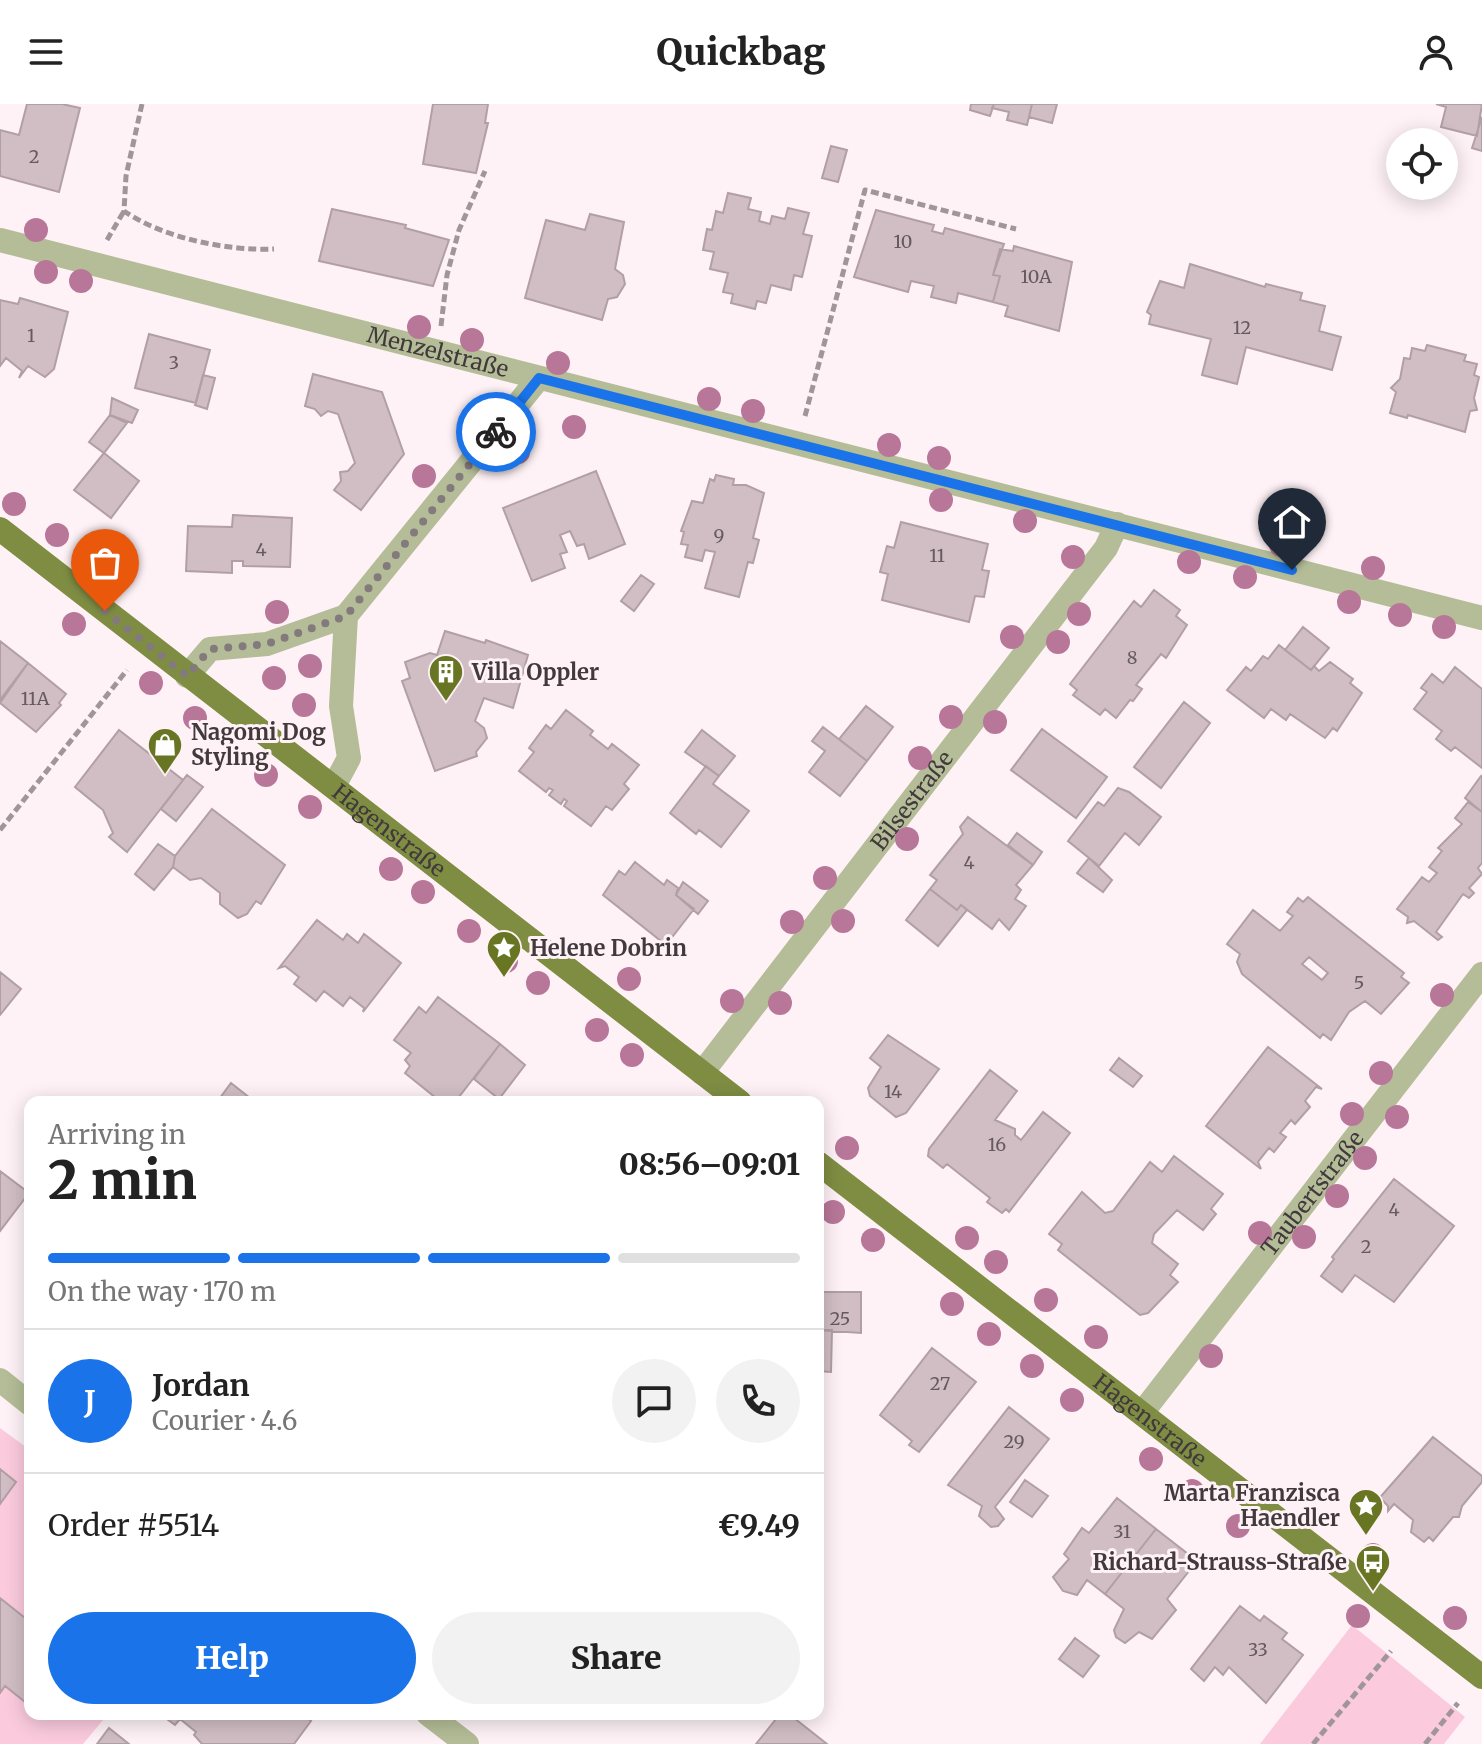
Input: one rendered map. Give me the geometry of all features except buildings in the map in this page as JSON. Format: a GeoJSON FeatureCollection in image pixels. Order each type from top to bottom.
{"type":"FeatureCollection","features":[{"type":"Feature","properties":{"kind":"main road","name":"Hagenstraße"},"geometry":{"type":"LineString","coordinates":[[0,529],[732,1096]]}},
{"type":"Feature","properties":{"kind":"main road","name":"Hagenstraße"},"geometry":{"type":"LineString","coordinates":[[824,1168],[1482,1677]]}},
{"type":"Feature","properties":{"kind":"street","name":"Menzelstraße"},"geometry":{"type":"LineString","coordinates":[[0,240],[1482,618]]}},
{"type":"Feature","properties":{"kind":"street"},"geometry":{"type":"LineString","coordinates":[[187,676],[210,649],[267,644],[346,616],[539,378]]}},
{"type":"Feature","properties":{"kind":"street","name":"Bilsestraße"},"geometry":{"type":"LineString","coordinates":[[702,1073],[1106,548],[1117,524]]}},
{"type":"Feature","properties":{"kind":"street"},"geometry":{"type":"LineString","coordinates":[[334,786],[349,758],[341,706],[346,616]]}},
{"type":"Feature","properties":{"kind":"street","name":"Taubertstraße"},"geometry":{"type":"LineString","coordinates":[[1142,1413],[1482,974]]}},
{"type":"Feature","properties":{"kind":"street"},"geometry":{"type":"LineString","coordinates":[[0,1380],[24,1399]]}},
{"type":"Feature","properties":{"kind":"street"},"geometry":{"type":"LineString","coordinates":[[436,1720],[467,1744]]}},
{"type":"Feature","properties":{"kind":"path"},"geometry":{"type":"LineString","coordinates":[[107,241],[124,211],[128,163],[142,104]]}},
{"type":"Feature","properties":{"kind":"path"},"geometry":{"type":"LineString","coordinates":[[441,327],[445,287],[459,230],[485,171]]}},
{"type":"Feature","properties":{"kind":"path"},"geometry":{"type":"LineString","coordinates":[[804,420],[865,190],[1016,229]]}},
{"type":"Feature","properties":{"kind":"path"},"geometry":{"type":"LineString","coordinates":[[124,211],[137,220],[199,239],[254,250],[274,249]]}},
{"type":"Feature","properties":{"kind":"path"},"geometry":{"type":"LineString","coordinates":[[0,830],[127,670]]}},
{"type":"Feature","properties":{"kind":"path"},"geometry":{"type":"LineString","coordinates":[[1313,1744],[1391,1651]]}},
{"type":"Feature","properties":{"kind":"path"},"geometry":{"type":"LineString","coordinates":[[1425,1744],[1458,1703]]}},
{"type":"Feature","properties":{"kind":"shaded area"},"geometry":{"type":"Polygon","coordinates":[[[0,1428],[24,1446],[24,1720],[103,1720],[83,1744],[0,1744],[0,1428]]]}},
{"type":"Feature","properties":{"kind":"shaded area"},"geometry":{"type":"Polygon","coordinates":[[[1352,1625],[1465,1717],[1444,1744],[1260,1744],[1352,1625]]]}},
{"type":"Feature","properties":{"kind":"way so far"},"geometry":{"type":"LineString","coordinates":[[105,611],[187,676],[210,649],[267,644],[346,616],[496,432]]}},
{"type":"Feature","properties":{"kind":"place","name":"Villa Oppler"},"geometry":{"type":"Point","coordinates":[446,703]}},
{"type":"Feature","properties":{"kind":"place","name":"Nagomi Dog Styling"},"geometry":{"type":"Point","coordinates":[165,776]}},
{"type":"Feature","properties":{"kind":"place","name":"Helene Dobrin"},"geometry":{"type":"Point","coordinates":[504,979]}},
{"type":"Feature","properties":{"kind":"place","name":"Marta Franzisca Haendler"},"geometry":{"type":"Point","coordinates":[1366,1537]}},
{"type":"Feature","properties":{"kind":"place","name":"Richard-Strauss-Straße"},"geometry":{"type":"Point","coordinates":[1373,1593]}},
{"type":"Feature","properties":{"kind":"route"},"geometry":{"type":"LineString","coordinates":[[496,432],[539,378],[1292,570]]}}]}
